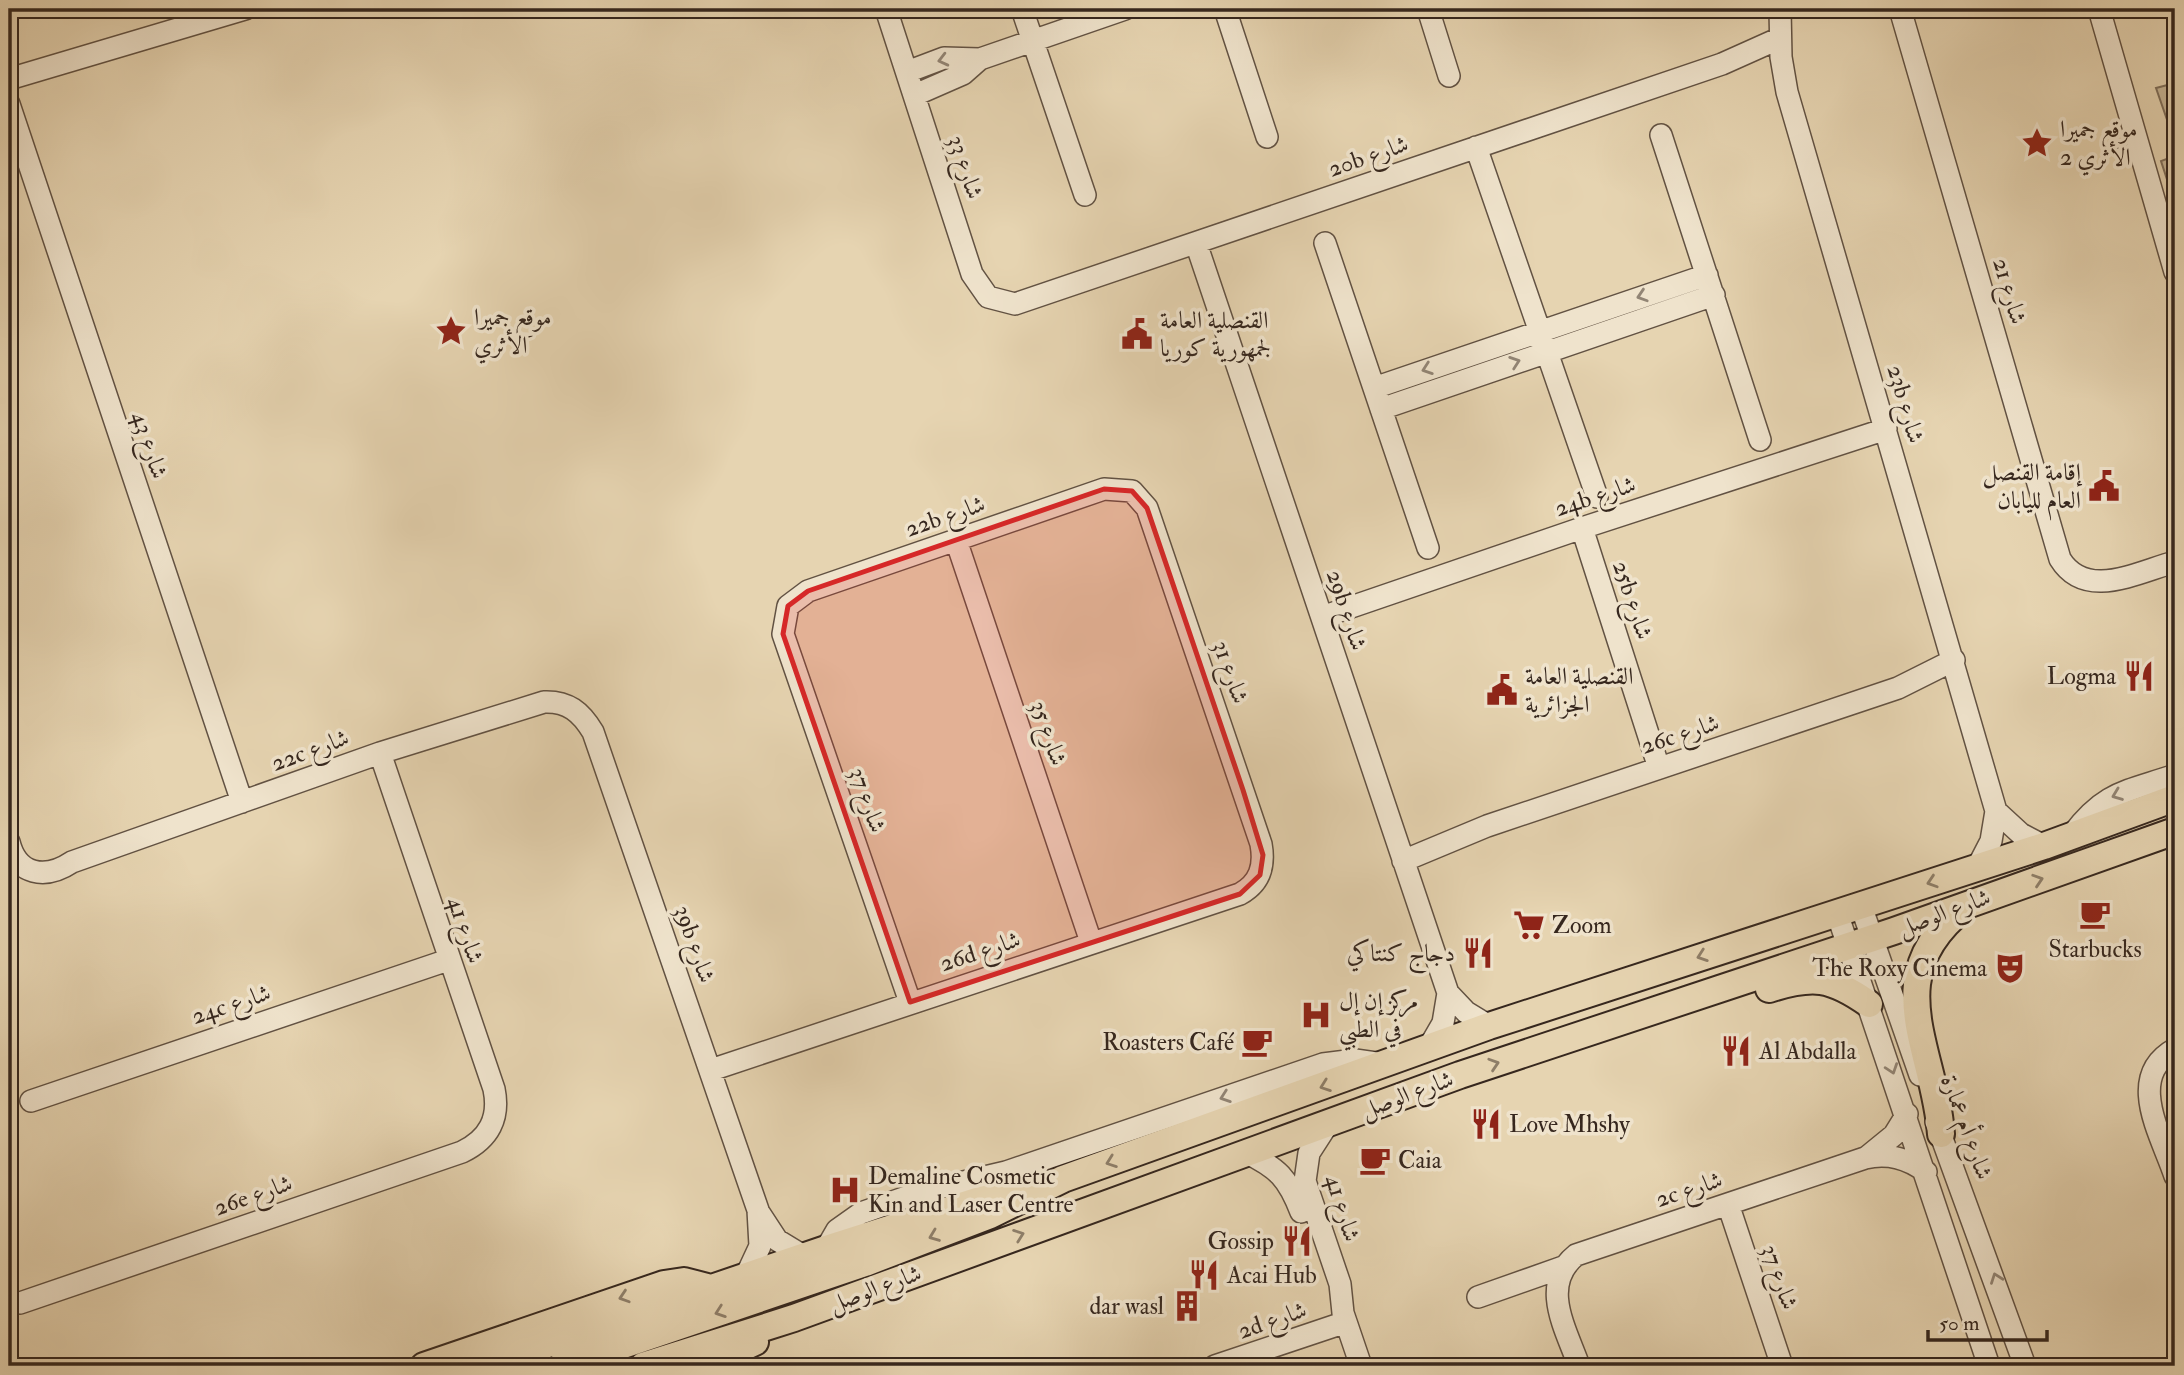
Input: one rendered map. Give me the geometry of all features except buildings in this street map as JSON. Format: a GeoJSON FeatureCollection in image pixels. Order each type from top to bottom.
{"type":"FeatureCollection","features":[{"type":"Feature","properties":{"kind":"main road","name":"شارع الوصل"},"geometry":{"type":"LineString","coordinates":[[484,1366],[986,1196],[1063,1179],[1489,1026],[2044,846],[2175,798]]}},
{"type":"Feature","properties":{"kind":"main road","name":"شارع الوصل"},"geometry":{"type":"LineString","coordinates":[[643,1366],[794,1318],[1329,1122],[1711,989],[1860,942],[2175,831]]}},
{"type":"Feature","properties":{"kind":"main road"},"geometry":{"type":"LineString","coordinates":[[1941,1134],[1937,1094],[1915,1014],[1916,986],[1933,943],[1959,911],[1973,900]]}},
{"type":"Feature","properties":{"kind":"main road"},"geometry":{"type":"LineString","coordinates":[[1711,989],[1727,970],[1738,962],[1827,931],[1829,922],[1839,912]]}},
{"type":"Feature","properties":{"kind":"main road"},"geometry":{"type":"LineString","coordinates":[[1711,989],[1758,992],[1797,980],[1819,979],[1840,986],[1869,1004]]}},
{"type":"Feature","properties":{"kind":"main road","name":"شارع الوصل"},"geometry":{"type":"LineString","coordinates":[[561,1366],[865,1263],[990,1216],[1063,1179]]}},
{"type":"Feature","properties":{"kind":"main road"},"geometry":{"type":"LineString","coordinates":[[424,1366],[664,1284],[684,1282],[713,1289]]}},
{"type":"Feature","properties":{"kind":"main road"},"geometry":{"type":"LineString","coordinates":[[703,1366],[742,1350],[794,1318]]}},
{"type":"Feature","properties":{"kind":"street"},"geometry":{"type":"LineString","coordinates":[[9,79],[245,9]]}},
{"type":"Feature","properties":{"kind":"street","name":"شارع 33"},"geometry":{"type":"LineString","coordinates":[[886,9],[978,286],[988,297],[1001,302],[1015,304],[1029,300]]}},
{"type":"Feature","properties":{"kind":"street"},"geometry":{"type":"LineString","coordinates":[[1022,9],[1085,195]]}},
{"type":"Feature","properties":{"kind":"street"},"geometry":{"type":"LineString","coordinates":[[907,72],[944,58],[979,59],[1125,9]]}},
{"type":"Feature","properties":{"kind":"street"},"geometry":{"type":"LineString","coordinates":[[1225,9],[1267,137]]}},
{"type":"Feature","properties":{"kind":"street"},"geometry":{"type":"LineString","coordinates":[[1428,9],[1449,76]]}},
{"type":"Feature","properties":{"kind":"street","name":"23b شارع"},"geometry":{"type":"LineString","coordinates":[[1780,9],[1781,48],[1787,92],[1957,669],[1996,811],[1991,841],[1977,868]]}},
{"type":"Feature","properties":{"kind":"street","name":"شارع 21"},"geometry":{"type":"LineString","coordinates":[[1900,9],[2060,559],[2080,580],[2103,582],[2175,562]]}},
{"type":"Feature","properties":{"kind":"street"},"geometry":{"type":"LineString","coordinates":[[2099,9],[2175,272]]}},
{"type":"Feature","properties":{"kind":"street","name":"20b شارع"},"geometry":{"type":"LineString","coordinates":[[1029,300],[1725,63],[1781,48]]}},
{"type":"Feature","properties":{"kind":"street"},"geometry":{"type":"LineString","coordinates":[[915,95],[963,74],[979,59]]}},
{"type":"Feature","properties":{"kind":"street","name":"شارع 43"},"geometry":{"type":"LineString","coordinates":[[9,104],[242,802]]}},
{"type":"Feature","properties":{"kind":"street"},"geometry":{"type":"LineString","coordinates":[[1661,135],[1760,440]]}},
{"type":"Feature","properties":{"kind":"street"},"geometry":{"type":"LineString","coordinates":[[1476,147],[1597,497]]}},
{"type":"Feature","properties":{"kind":"street","name":"29b شارع"},"geometry":{"type":"LineString","coordinates":[[1196,243],[1448,993],[1466,1012],[1489,1026]]}},
{"type":"Feature","properties":{"kind":"street"},"geometry":{"type":"LineString","coordinates":[[1325,243],[1428,548]]}},
{"type":"Feature","properties":{"kind":"street"},"geometry":{"type":"LineString","coordinates":[[1374,388],[1540,329],[1707,275]]}},
{"type":"Feature","properties":{"kind":"street"},"geometry":{"type":"LineString","coordinates":[[1381,409],[1714,295]]}},
{"type":"Feature","properties":{"kind":"street","name":"24b شارع"},"geometry":{"type":"LineString","coordinates":[[1322,617],[1582,528],[1886,429]]}},
{"type":"Feature","properties":{"kind":"street","name":"22b شارع"},"geometry":{"type":"LineString","coordinates":[[785,614],[788,606],[801,594],[1104,489],[1132,491]]}},
{"type":"Feature","properties":{"kind":"street","name":"شارع 31"},"geometry":{"type":"LineString","coordinates":[[1132,491],[1147,508],[1243,790],[1263,855],[1260,876]]}},
{"type":"Feature","properties":{"kind":"street","name":"25b شارع"},"geometry":{"type":"LineString","coordinates":[[1582,528],[1659,768]]}},
{"type":"Feature","properties":{"kind":"street","name":"شارع 35"},"geometry":{"type":"LineString","coordinates":[[956,540],[1091,942]]}},
{"type":"Feature","properties":{"kind":"street","name":"شارع 37"},"geometry":{"type":"LineString","coordinates":[[785,614],[783,634],[910,1002]]}},
{"type":"Feature","properties":{"kind":"street","name":"26c شارع"},"geometry":{"type":"LineString","coordinates":[[1401,854],[1957,669]]}},
{"type":"Feature","properties":{"kind":"street","name":"22c شارع"},"geometry":{"type":"LineString","coordinates":[[9,841],[23,853],[39,861],[72,862],[380,753],[544,702],[568,705]]}},
{"type":"Feature","properties":{"kind":"street","name":"39b شارع"},"geometry":{"type":"LineString","coordinates":[[568,705],[587,722],[593,732],[758,1210],[777,1240],[816,1253]]}},
{"type":"Feature","properties":{"kind":"street","name":"شارع 41"},"geometry":{"type":"LineString","coordinates":[[380,753],[448,960],[494,1089],[496,1112],[493,1124]]}},
{"type":"Feature","properties":{"kind":"street"},"geometry":{"type":"LineString","coordinates":[[2073,835],[2089,813],[2103,801],[2175,775]]}},
{"type":"Feature","properties":{"kind":"street"},"geometry":{"type":"LineString","coordinates":[[1996,811],[2021,834],[2044,846]]}},
{"type":"Feature","properties":{"kind":"street","name":"26d شارع"},"geometry":{"type":"LineString","coordinates":[[711,1070],[1240,894],[1260,876]]}},
{"type":"Feature","properties":{"kind":"street","name":"شارع أم عمارة"},"geometry":{"type":"LineString","coordinates":[[1839,912],[1860,942],[1941,1134],[2025,1366]]}},
{"type":"Feature","properties":{"kind":"street","name":"شارع أم عمارة"},"geometry":{"type":"LineString","coordinates":[[1860,942],[1869,1004],[1989,1366]]}},
{"type":"Feature","properties":{"kind":"street","name":"24c شارع"},"geometry":{"type":"LineString","coordinates":[[31,1101],[448,960]]}},
{"type":"Feature","properties":{"kind":"street"},"geometry":{"type":"LineString","coordinates":[[1428,1049],[1443,1023],[1448,993]]}},
{"type":"Feature","properties":{"kind":"street"},"geometry":{"type":"LineString","coordinates":[[2175,1049],[2162,1058],[2149,1076],[2149,1098],[2175,1176]]}},
{"type":"Feature","properties":{"kind":"street","name":"شارع الوصل"},"geometry":{"type":"LineString","coordinates":[[816,1253],[852,1217],[921,1192],[992,1176],[1323,1064],[1355,1060],[1385,1064]]}},
{"type":"Feature","properties":{"kind":"street","name":"2c شارع"},"geometry":{"type":"LineString","coordinates":[[1865,1158],[1885,1143],[1907,1114]]}},
{"type":"Feature","properties":{"kind":"street","name":"شارع 41"},"geometry":{"type":"LineString","coordinates":[[1329,1122],[1309,1153],[1304,1172],[1340,1284],[1344,1318]]}},
{"type":"Feature","properties":{"kind":"street","name":"26e شارع"},"geometry":{"type":"LineString","coordinates":[[20,1303],[462,1152],[475,1146],[493,1124]]}},
{"type":"Feature","properties":{"kind":"street","name":"شارع 41"},"geometry":{"type":"LineString","coordinates":[[1245,1153],[1273,1167],[1292,1187],[1331,1296],[1344,1318],[1361,1366]]}},
{"type":"Feature","properties":{"kind":"street","name":"2c شارع"},"geometry":{"type":"LineString","coordinates":[[1478,1297],[1563,1267],[1576,1255],[1587,1250],[1865,1158],[1878,1155],[1903,1159],[1926,1172]]}},
{"type":"Feature","properties":{"kind":"street","name":"شارع 37"},"geometry":{"type":"LineString","coordinates":[[1728,1204],[1782,1366]]}},
{"type":"Feature","properties":{"kind":"street","name":"39b شارع"},"geometry":{"type":"LineString","coordinates":[[746,1276],[760,1246],[758,1210]]}},
{"type":"Feature","properties":{"kind":"street"},"geometry":{"type":"LineString","coordinates":[[1563,1267],[1556,1284],[1555,1297],[1579,1366]]}},
{"type":"Feature","properties":{"kind":"street","name":"2d شارع"},"geometry":{"type":"LineString","coordinates":[[1215,1366],[1344,1318]]}},
{"type":"Feature","properties":{"kind":"highlighted area"},"geometry":{"type":"Polygon","coordinates":[[[1104,489],[1132,491],[1147,508],[1243,790],[1263,855],[1260,875],[1240,894],[910,1002],[783,634],[788,606],[808,591],[1104,489]]]}},
{"type":"Feature","properties":{"kind":"shaded area"},"geometry":{"type":"Polygon","coordinates":[[[2175,83],[2175,133],[2172,134],[2156,88],[2175,83]]]}},
{"type":"Feature","properties":{"kind":"shaded area"},"geometry":{"type":"Polygon","coordinates":[[[2175,156],[2175,204],[2161,161],[2175,156]]]}},
{"type":"Feature","properties":{"kind":"place","name":"موقع جميرا 2 الأثري"},"geometry":{"type":"Point","coordinates":[2037,143]}},
{"type":"Feature","properties":{"kind":"place","name":"موقع جميرا الأثري"},"geometry":{"type":"Point","coordinates":[451,331]}},
{"type":"Feature","properties":{"kind":"place","name":"القنصلية العامة لجمهورية كوريا"},"geometry":{"type":"Point","coordinates":[1137,334]}},
{"type":"Feature","properties":{"kind":"place","name":"إقامة القنصل العام لليابان"},"geometry":{"type":"Point","coordinates":[2104,486]}},
{"type":"Feature","properties":{"kind":"place","name":"Logma"},"geometry":{"type":"Point","coordinates":[2139,676]}},
{"type":"Feature","properties":{"kind":"place","name":"القنصلية العامة الجزائرية"},"geometry":{"type":"Point","coordinates":[1502,690]}},
{"type":"Feature","properties":{"kind":"place","name":"Starbucks"},"geometry":{"type":"Point","coordinates":[2095,914]}},
{"type":"Feature","properties":{"kind":"place","name":"Zoom"},"geometry":{"type":"Point","coordinates":[1529,925]}},
{"type":"Feature","properties":{"kind":"place","name":"دجاج كنتاكي"},"geometry":{"type":"Point","coordinates":[1478,953]}},
{"type":"Feature","properties":{"kind":"place","name":"The Roxy Cinema"},"geometry":{"type":"Point","coordinates":[2010,968]}},
{"type":"Feature","properties":{"kind":"place","name":"مركز إن إل في الطبي"},"geometry":{"type":"Point","coordinates":[1316,1015]}},
{"type":"Feature","properties":{"kind":"place","name":"Roasters Café"},"geometry":{"type":"Point","coordinates":[1257,1042]}},
{"type":"Feature","properties":{"kind":"place","name":"Al Abdalla"},"geometry":{"type":"Point","coordinates":[1736,1051]}},
{"type":"Feature","properties":{"kind":"place","name":"Love Mhshy"},"geometry":{"type":"Point","coordinates":[1486,1124]}},
{"type":"Feature","properties":{"kind":"place","name":"Caia"},"geometry":{"type":"Point","coordinates":[1375,1160]}},
{"type":"Feature","properties":{"kind":"place","name":"Demaline Cosmetic Kin and Laser Centre"},"geometry":{"type":"Point","coordinates":[845,1190]}},
{"type":"Feature","properties":{"kind":"place","name":"Gossip"},"geometry":{"type":"Point","coordinates":[1297,1241]}},
{"type":"Feature","properties":{"kind":"place","name":"Acai Hub"},"geometry":{"type":"Point","coordinates":[1204,1275]}},
{"type":"Feature","properties":{"kind":"place","name":"dar wasl"},"geometry":{"type":"Point","coordinates":[1187,1306]}}]}
